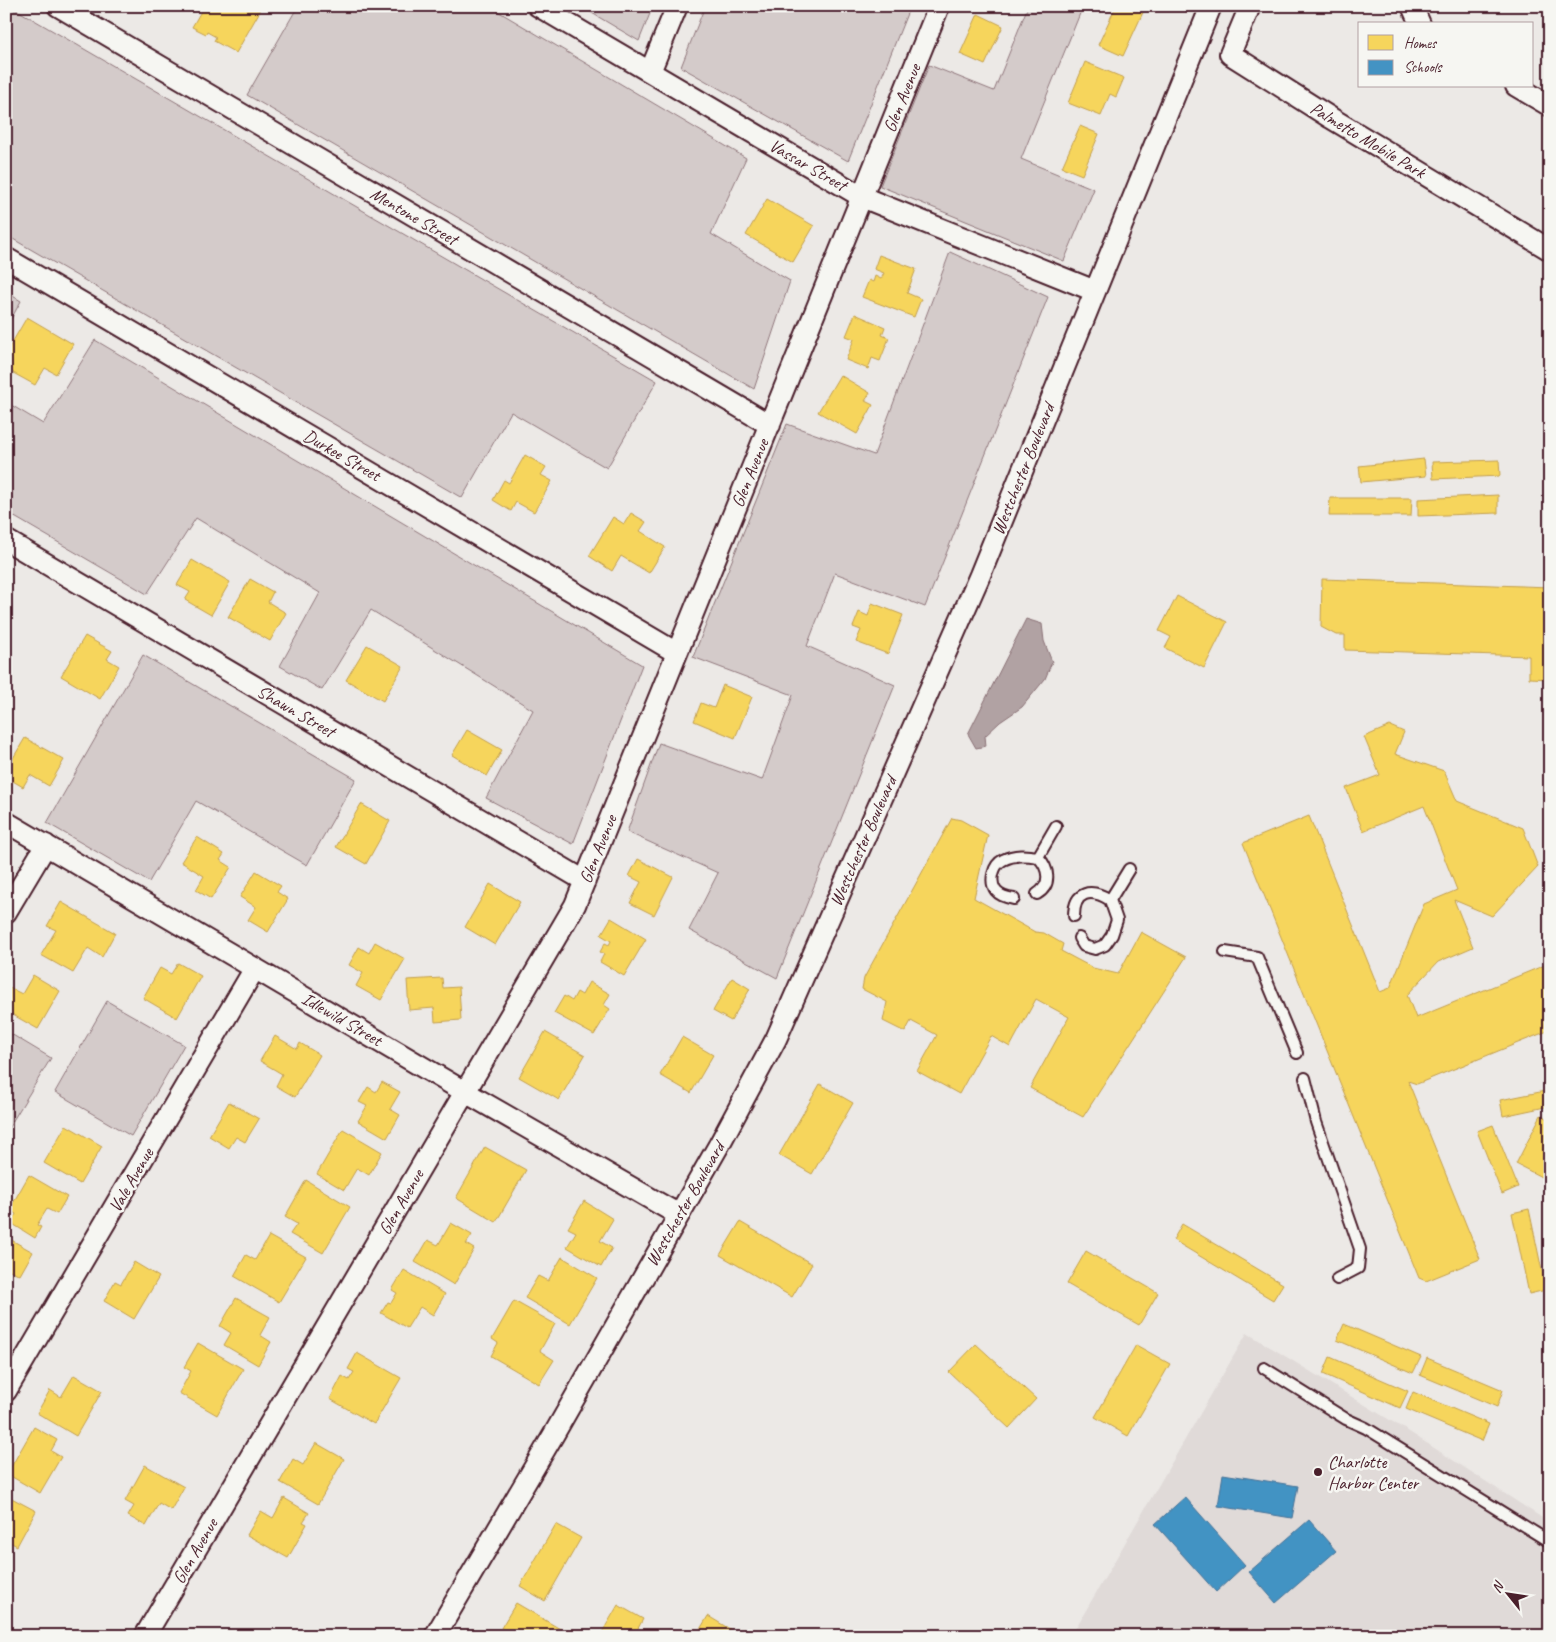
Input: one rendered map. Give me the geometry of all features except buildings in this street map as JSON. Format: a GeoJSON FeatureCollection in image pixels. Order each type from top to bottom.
{"type":"FeatureCollection","features":[{"type":"Feature","properties":{"kind":"street","name":"Mentone Street"},"geometry":{"type":"LineString","coordinates":[[58,6],[770,425]]}},
{"type":"Feature","properties":{"kind":"street","name":"Vassar Street"},"geometry":{"type":"LineString","coordinates":[[538,6],[862,197],[1095,291]]}},
{"type":"Feature","properties":{"kind":"street"},"geometry":{"type":"LineString","coordinates":[[650,72],[677,6]]}},
{"type":"Feature","properties":{"kind":"street","name":"Glen Avenue"},"geometry":{"type":"LineString","coordinates":[[145,1636],[575,905],[939,6]]}},
{"type":"Feature","properties":{"kind":"street","name":"Westchester Boulevard"},"geometry":{"type":"LineString","coordinates":[[435,1636],[554,1434],[719,1145],[776,1039],[980,575],[1211,6]]}},
{"type":"Feature","properties":{"kind":"street","name":"Palmetto Mobile Park"},"geometry":{"type":"LineString","coordinates":[[1250,6],[1230,54],[1331,118],[1550,250]]}},
{"type":"Feature","properties":{"kind":"street"},"geometry":{"type":"LineString","coordinates":[[1412,6],[1419,22]]}},
{"type":"Feature","properties":{"kind":"street"},"geometry":{"type":"LineString","coordinates":[[1519,88],[1550,106]]}},
{"type":"Feature","properties":{"kind":"street","name":"Durkee Street"},"geometry":{"type":"LineString","coordinates":[[6,258],[677,653]]}},
{"type":"Feature","properties":{"kind":"street","name":"Shawn Street"},"geometry":{"type":"LineString","coordinates":[[6,540],[585,881]]}},
{"type":"Feature","properties":{"kind":"street","name":"Idlewild Street"},"geometry":{"type":"LineString","coordinates":[[6,822],[465,1092],[679,1215]]}},
{"type":"Feature","properties":{"kind":"street"},"geometry":{"type":"LineString","coordinates":[[6,912],[46,845]]}},
{"type":"Feature","properties":{"kind":"street","name":"Vale Avenue"},"geometry":{"type":"LineString","coordinates":[[6,1392],[255,968]]}},
{"type":"Feature","properties":{"kind":"lane"},"geometry":{"type":"LineString","coordinates":[[1038,857],[1056,826]]}},
{"type":"Feature","properties":{"kind":"lane"},"geometry":{"type":"LineString","coordinates":[[1014,899],[1003,896],[996,891],[992,878],[995,866],[1001,860],[1020,854],[1038,857],[1045,864],[1048,876],[1043,890],[1037,894]]}},
{"type":"Feature","properties":{"kind":"lane"},"geometry":{"type":"LineString","coordinates":[[1110,900],[1129,869]]}},
{"type":"Feature","properties":{"kind":"lane"},"geometry":{"type":"LineString","coordinates":[[1074,916],[1074,906],[1080,897],[1091,892],[1101,894],[1110,900],[1117,920],[1112,935],[1105,945],[1095,949],[1084,946],[1079,938]]}},
{"type":"Feature","properties":{"kind":"lane"},"geometry":{"type":"LineString","coordinates":[[1226,952],[1258,957],[1297,1053]]}},
{"type":"Feature","properties":{"kind":"lane"},"geometry":{"type":"LineString","coordinates":[[1305,1078],[1316,1122],[1360,1249],[1358,1268],[1337,1279]]}},
{"type":"Feature","properties":{"kind":"lane"},"geometry":{"type":"LineString","coordinates":[[1264,1368],[1346,1419],[1366,1428],[1550,1542]]}},
{"type":"Feature","properties":{"kind":"shaded area"},"geometry":{"type":"Polygon","coordinates":[[[6,6],[10,6],[657,381],[607,468],[511,412],[462,498],[6,235],[6,6]]]}},
{"type":"Feature","properties":{"kind":"shaded area"},"geometry":{"type":"Polygon","coordinates":[[[298,6],[489,6],[746,158],[711,234],[790,281],[754,389],[247,95],[298,6]]]}},
{"type":"Feature","properties":{"kind":"shaded area"},"geometry":{"type":"Polygon","coordinates":[[[580,6],[653,6],[639,41],[580,6]]]}},
{"type":"Feature","properties":{"kind":"shaded area"},"geometry":{"type":"Polygon","coordinates":[[[705,6],[910,6],[848,161],[681,67],[705,6]]]}},
{"type":"Feature","properties":{"kind":"shaded area"},"geometry":{"type":"Polygon","coordinates":[[[1028,6],[1083,6],[1021,159],[1094,189],[1064,261],[880,186],[929,65],[994,91],[1028,6]]]}},
{"type":"Feature","properties":{"kind":"shaded area"},"geometry":{"type":"Polygon","coordinates":[[[950,252],[1048,297],[925,607],[835,573],[807,646],[895,685],[777,978],[689,930],[718,873],[627,832],[659,743],[762,780],[793,695],[693,657],[787,424],[874,455],[950,252]]]}},
{"type":"Feature","properties":{"kind":"shaded area"},"geometry":{"type":"Polygon","coordinates":[[[6,292],[21,301],[6,328],[6,292]]]}},
{"type":"Feature","properties":{"kind":"shaded area"},"geometry":{"type":"Polygon","coordinates":[[[95,340],[642,665],[573,844],[486,798],[533,710],[371,610],[322,690],[280,666],[320,593],[196,518],[147,594],[6,512],[6,402],[43,424],[95,340]]]}},
{"type":"Feature","properties":{"kind":"shaded area"},"geometry":{"type":"Polygon","coordinates":[[[1026,619],[1042,624],[1044,641],[1052,662],[1045,679],[1022,707],[1000,722],[985,736],[986,746],[976,748],[968,734],[1026,619]]]}},
{"type":"Feature","properties":{"kind":"shaded area"},"geometry":{"type":"Polygon","coordinates":[[[143,655],[356,779],[307,865],[196,801],[149,882],[47,823],[143,655]]]}},
{"type":"Feature","properties":{"kind":"shaded area"},"geometry":{"type":"Polygon","coordinates":[[[107,1001],[184,1045],[131,1136],[55,1092],[107,1001]]]}},
{"type":"Feature","properties":{"kind":"shaded area"},"geometry":{"type":"Polygon","coordinates":[[[6,1031],[51,1058],[6,1132],[6,1031]]]}},
{"type":"Feature","properties":{"kind":"shaded area","name":"Charlotte Harbor Center"},"geometry":{"type":"Polygon","coordinates":[[[1247,1333],[1411,1433],[1550,1523],[1550,1636],[1071,1636],[1247,1333]]]}},
{"type":"Feature","properties":{"kind":"place","name":"Charlotte Harbor Center"},"geometry":{"type":"Point","coordinates":[1318,1472]}}]}
